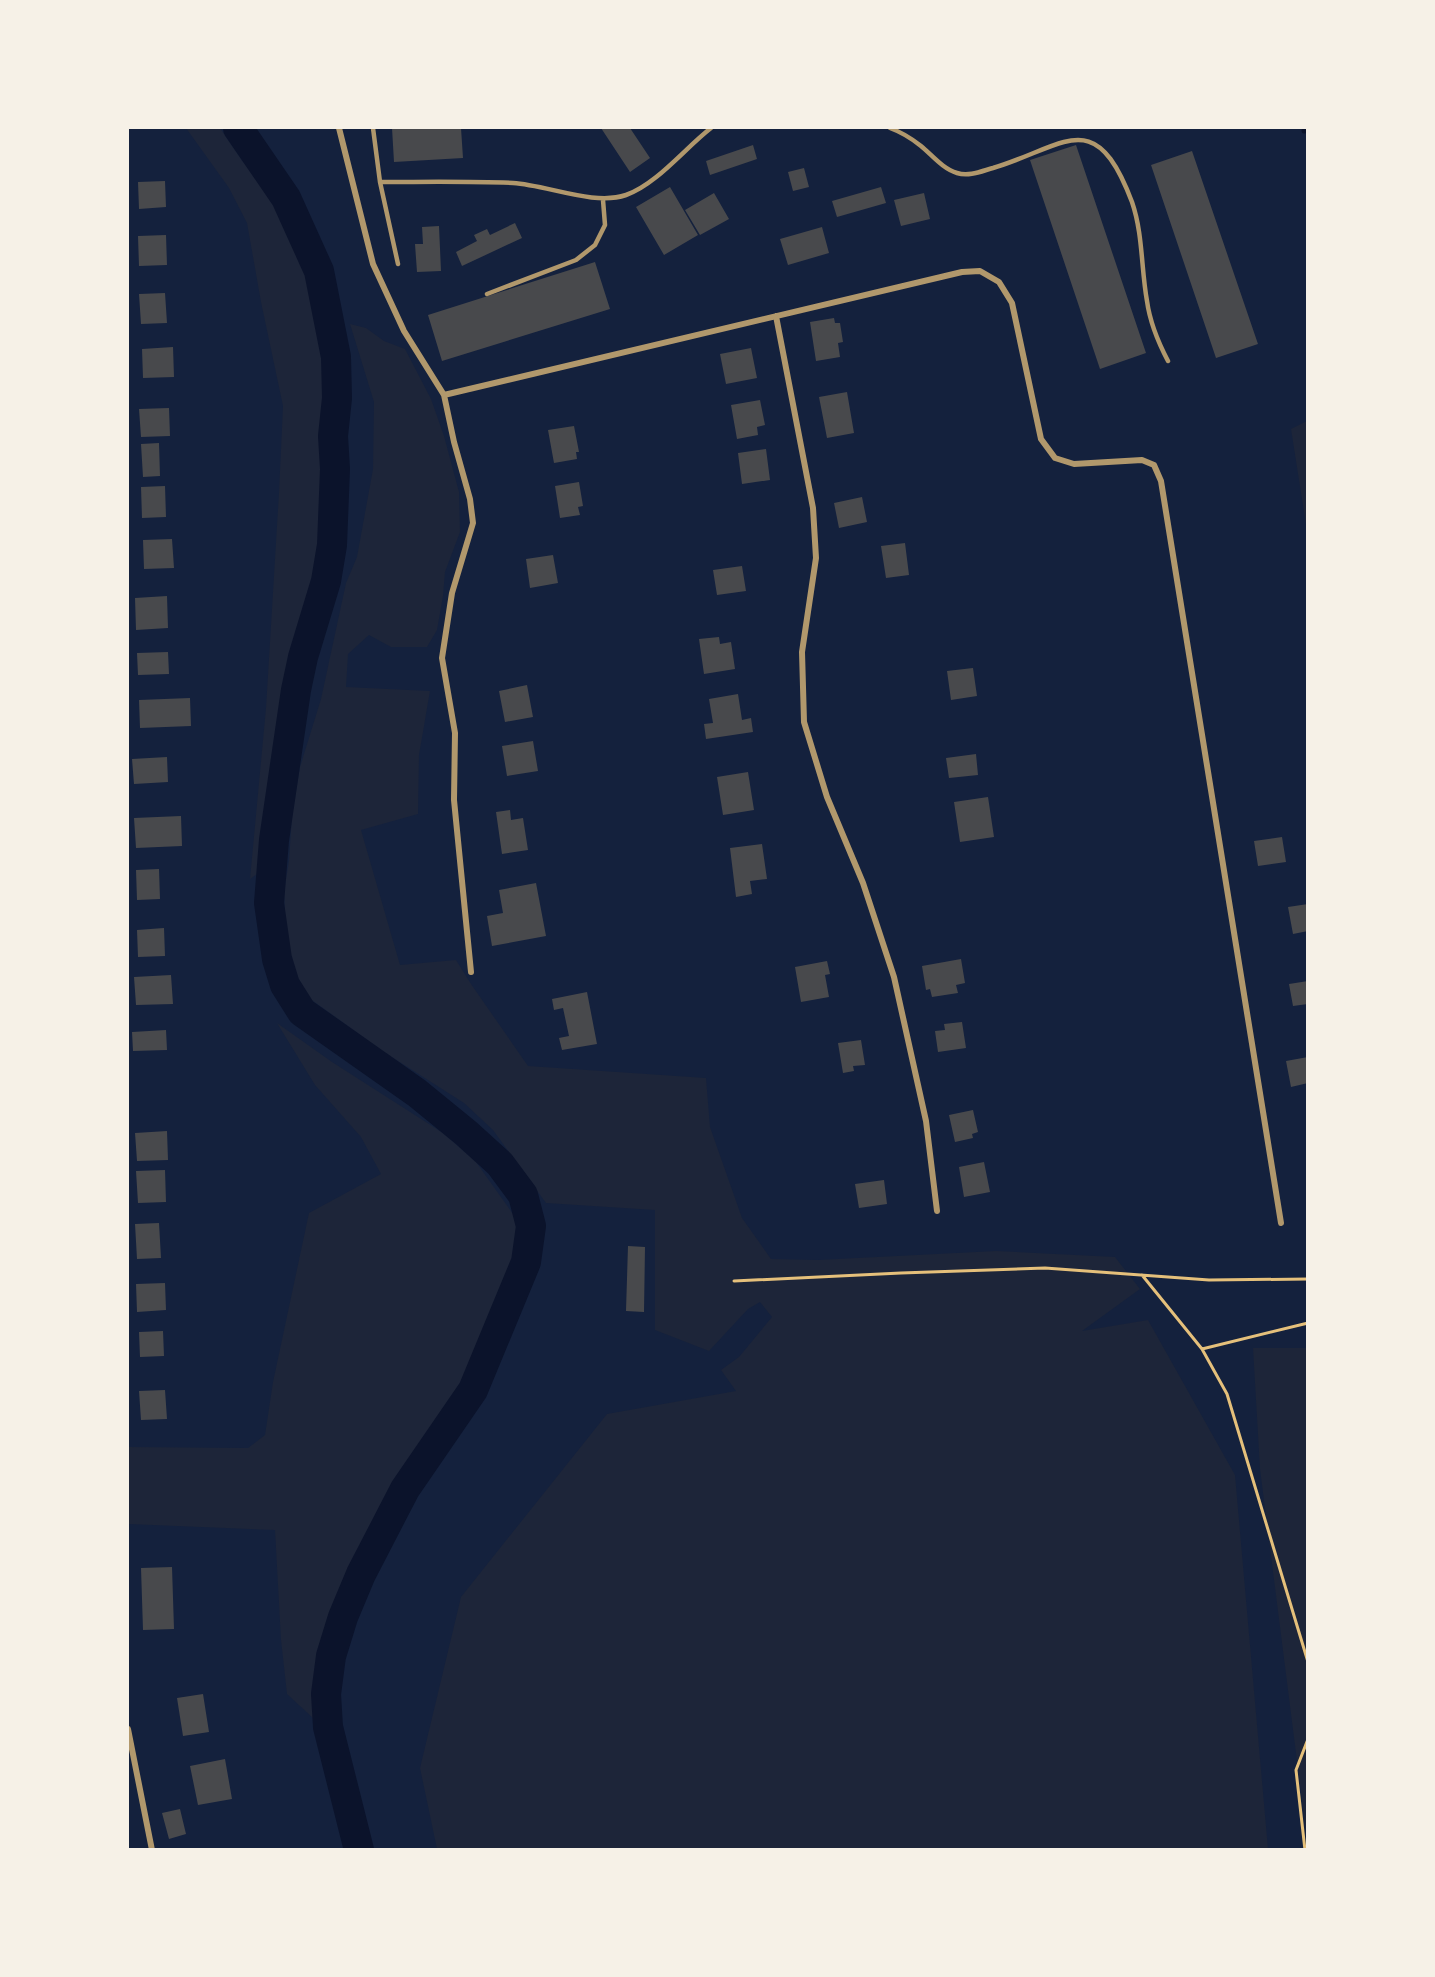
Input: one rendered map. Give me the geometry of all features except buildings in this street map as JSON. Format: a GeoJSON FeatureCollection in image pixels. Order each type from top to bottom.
{"type":"FeatureCollection","features":[{"type":"Feature","properties":{"kind":"street"},"geometry":{"type":"LineString","coordinates":[[339,128],[373,264],[404,330],[444,395],[470,499],[473,523],[452,593],[442,658],[455,734],[454,800],[471,972]]}},
{"type":"Feature","properties":{"kind":"street"},"geometry":{"type":"LineString","coordinates":[[444,395],[962,272],[980,271],[999,282],[1012,303],[1041,439],[1055,458],[1074,464],[1142,460],[1154,465],[1161,481],[1281,1222]]}},
{"type":"Feature","properties":{"kind":"street"},"geometry":{"type":"LineString","coordinates":[[776,316],[813,508],[816,558],[802,652],[804,722],[827,797],[863,883],[894,977],[926,1121],[938,1211]]}},
{"type":"Feature","properties":{"kind":"street"},"geometry":{"type":"LineString","coordinates":[[128,1729],[152,1850]]}},
{"type":"Feature","properties":{"kind":"lane"},"geometry":{"type":"LineString","coordinates":[[373,128],[380,182],[398,264]]}},
{"type":"Feature","properties":{"kind":"lane"},"geometry":{"type":"LineString","coordinates":[[380,182],[515,183],[603,200],[626,195],[648,183],[711,128]]}},
{"type":"Feature","properties":{"kind":"lane"},"geometry":{"type":"LineString","coordinates":[[890,128],[906,134],[939,162],[958,174],[976,173],[1000,166],[1067,139],[1083,138],[1098,146],[1111,157],[1132,203],[1141,239],[1147,301],[1153,331],[1168,362]]}},
{"type":"Feature","properties":{"kind":"lane"},"geometry":{"type":"LineString","coordinates":[[487,294],[576,260],[589,250],[595,245],[604,225],[603,200]]}},
{"type":"Feature","properties":{"kind":"path"},"geometry":{"type":"LineString","coordinates":[[734,1281],[901,1272],[1045,1268],[1209,1280],[1308,1279]]}},
{"type":"Feature","properties":{"kind":"path"},"geometry":{"type":"LineString","coordinates":[[1142,1275],[1202,1349],[1227,1394],[1308,1662]]}},
{"type":"Feature","properties":{"kind":"path"},"geometry":{"type":"LineString","coordinates":[[1202,1349],[1308,1323]]}},
{"type":"Feature","properties":{"kind":"path"},"geometry":{"type":"LineString","coordinates":[[1305,1850],[1296,1770],[1308,1739]]}},
{"type":"Feature","properties":{"kind":"shaded area"},"geometry":{"type":"Polygon","coordinates":[[[186,128],[220,128],[243,162],[265,185],[311,279],[321,327],[323,379],[330,418],[330,451],[323,497],[323,557],[314,589],[309,635],[289,677],[276,740],[263,870],[250,879],[266,708],[283,406],[247,223],[229,188],[186,128]]]}},
{"type":"Feature","properties":{"kind":"shaded area"},"geometry":{"type":"Polygon","coordinates":[[[350,324],[366,328],[384,341],[405,349],[431,399],[459,492],[460,532],[445,572],[437,630],[427,647],[391,647],[369,635],[348,654],[346,687],[430,691],[419,755],[418,814],[361,830],[400,965],[456,960],[528,1066],[706,1078],[710,1127],[742,1218],[771,1259],[818,1260],[996,1251],[1115,1257],[1140,1289],[1082,1331],[1148,1320],[1235,1475],[1268,1849],[437,1849],[420,1768],[461,1597],[607,1414],[736,1391],[721,1370],[739,1357],[772,1317],[760,1302],[748,1309],[709,1351],[655,1330],[655,1210],[546,1203],[493,1130],[464,1103],[384,1052],[302,993],[293,978],[287,957],[284,891],[292,816],[300,767],[321,699],[346,583],[357,557],[373,469],[374,402],[350,324]]]}},
{"type":"Feature","properties":{"kind":"shaded area"},"geometry":{"type":"Polygon","coordinates":[[[1308,421],[1307,531],[1291,429],[1308,421]]]}},
{"type":"Feature","properties":{"kind":"shaded area"},"geometry":{"type":"Polygon","coordinates":[[[277,1023],[332,1062],[443,1133],[476,1162],[513,1214],[522,1243],[520,1256],[499,1299],[492,1331],[476,1362],[414,1465],[390,1498],[354,1581],[333,1639],[319,1707],[313,1718],[287,1694],[281,1640],[275,1530],[128,1524],[128,1447],[248,1448],[265,1435],[273,1382],[309,1213],[381,1174],[361,1137],[315,1085],[277,1023]]]}},
{"type":"Feature","properties":{"kind":"shaded area"},"geometry":{"type":"Polygon","coordinates":[[[1253,1348],[1307,1348],[1307,1840],[1260,1469],[1253,1348]]]}},
{"type":"Feature","properties":{"kind":"waterway"},"geometry":{"type":"LineString","coordinates":[[238,128],[286,198],[319,271],[336,357],[337,398],[333,436],[335,469],[332,545],[326,581],[303,657],[296,690],[274,840],[269,903],[277,959],[285,985],[302,1012],[417,1093],[500,1164],[523,1195],[531,1226],[526,1262],[473,1390],[405,1489],[361,1574],[343,1617],[331,1656],[326,1694],[328,1727],[359,1850]]}},
{"type":"Feature","properties":{"kind":"waterway"},"geometry":{"type":"LineString","coordinates":[[1304,131],[1308,130]]}}]}
